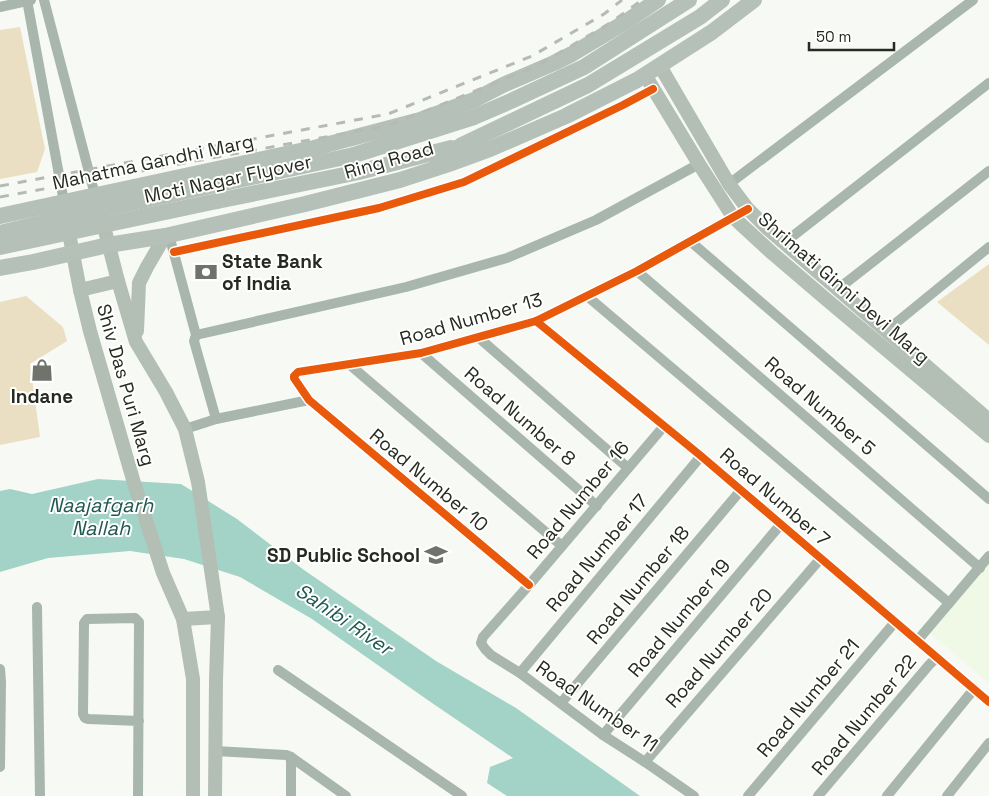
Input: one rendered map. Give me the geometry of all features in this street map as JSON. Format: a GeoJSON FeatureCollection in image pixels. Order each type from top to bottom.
{"type":"FeatureCollection","features":[{"type":"Feature","properties":{"kind":"main road","name":"Ring Road"},"geometry":{"type":"LineString","coordinates":[[314,148],[420,120],[474,100],[572,54],[658,0]]}},
{"type":"Feature","properties":{"kind":"main road"},"geometry":{"type":"LineString","coordinates":[[0,233],[354,155],[474,117],[584,67],[689,0]]}},
{"type":"Feature","properties":{"kind":"main road"},"geometry":{"type":"LineString","coordinates":[[400,180],[437,162],[462,145],[588,85],[700,17],[722,0]]}},
{"type":"Feature","properties":{"kind":"main road","name":"Ring Road"},"geometry":{"type":"LineString","coordinates":[[0,268],[108,245],[167,235],[305,204],[400,180],[450,164],[649,82],[660,66],[712,32],[754,0]]}},
{"type":"Feature","properties":{"kind":"main road"},"geometry":{"type":"LineString","coordinates":[[474,117],[502,94],[554,63]]}},
{"type":"Feature","properties":{"kind":"main road","name":"Shrimati Ginni Devi Marg"},"geometry":{"type":"LineString","coordinates":[[660,66],[730,184],[748,209],[768,229],[989,420]]}},
{"type":"Feature","properties":{"kind":"main road","name":"Shrimati Ginni Devi Marg"},"geometry":{"type":"LineString","coordinates":[[649,82],[733,217],[772,253],[989,436]]}},
{"type":"Feature","properties":{"kind":"main road","name":"Moti Nagar Flyover"},"geometry":{"type":"LineString","coordinates":[[0,247],[359,172],[462,145]]}},
{"type":"Feature","properties":{"kind":"main road","name":"Mahatma Gandhi Marg"},"geometry":{"type":"LineString","coordinates":[[0,216],[65,209],[95,195],[314,148]]}},
{"type":"Feature","properties":{"kind":"main road"},"geometry":{"type":"LineString","coordinates":[[197,174],[187,189],[183,203],[184,212],[193,224],[207,226]]}},
{"type":"Feature","properties":{"kind":"main road","name":"Shiv Das Puri Marg"},"geometry":{"type":"LineString","coordinates":[[95,195],[136,342],[166,392],[185,429],[198,482],[218,617],[215,796]]}},
{"type":"Feature","properties":{"kind":"main road","name":"Shiv Das Puri Marg"},"geometry":{"type":"LineString","coordinates":[[65,209],[80,290],[90,331],[134,483],[163,573],[183,618],[193,679],[193,796]]}},
{"type":"Feature","properties":{"kind":"main road"},"geometry":{"type":"LineString","coordinates":[[136,342],[139,283],[167,235]]}},
{"type":"Feature","properties":{"kind":"main road"},"geometry":{"type":"LineString","coordinates":[[80,290],[118,281]]}},
{"type":"Feature","properties":{"kind":"main road"},"geometry":{"type":"LineString","coordinates":[[183,618],[218,617]]}},
{"type":"Feature","properties":{"kind":"street"},"geometry":{"type":"LineString","coordinates":[[0,7],[28,0],[65,209]]}},
{"type":"Feature","properties":{"kind":"street"},"geometry":{"type":"LineString","coordinates":[[44,0],[95,195]]}},
{"type":"Feature","properties":{"kind":"street"},"geometry":{"type":"LineString","coordinates":[[730,184],[973,0]]}},
{"type":"Feature","properties":{"kind":"street"},"geometry":{"type":"LineString","coordinates":[[174,252],[379,208],[464,182],[623,105],[649,82]]}},
{"type":"Feature","properties":{"kind":"street"},"geometry":{"type":"LineString","coordinates":[[784,243],[989,83]]}},
{"type":"Feature","properties":{"kind":"street"},"geometry":{"type":"LineString","coordinates":[[196,336],[406,287],[507,258],[596,220],[699,164]]}},
{"type":"Feature","properties":{"kind":"street"},"geometry":{"type":"LineString","coordinates":[[838,289],[989,171]]}},
{"type":"Feature","properties":{"kind":"street","name":"Road Number 13"},"geometry":{"type":"LineString","coordinates":[[298,372],[421,353],[536,321],[637,271],[748,209]]}},
{"type":"Feature","properties":{"kind":"street"},"geometry":{"type":"LineString","coordinates":[[167,235],[174,252],[196,336],[194,341],[216,419]]}},
{"type":"Feature","properties":{"kind":"street"},"geometry":{"type":"LineString","coordinates":[[690,241],[989,499]]}},
{"type":"Feature","properties":{"kind":"street"},"geometry":{"type":"LineString","coordinates":[[886,331],[989,247]]}},
{"type":"Feature","properties":{"kind":"street","name":"Road Number 5"},"geometry":{"type":"LineString","coordinates":[[637,271],[980,568]]}},
{"type":"Feature","properties":{"kind":"street"},"geometry":{"type":"LineString","coordinates":[[587,296],[949,603]]}},
{"type":"Feature","properties":{"kind":"street","name":"Road Number 7"},"geometry":{"type":"LineString","coordinates":[[536,321],[702,456],[989,702]]}},
{"type":"Feature","properties":{"kind":"street"},"geometry":{"type":"LineString","coordinates":[[478,337],[628,468]]}},
{"type":"Feature","properties":{"kind":"street","name":"Road Number 8"},"geometry":{"type":"LineString","coordinates":[[421,353],[597,506]]}},
{"type":"Feature","properties":{"kind":"street"},"geometry":{"type":"LineString","coordinates":[[350,365],[562,546]]}},
{"type":"Feature","properties":{"kind":"street","name":"Road Number 10"},"geometry":{"type":"LineString","coordinates":[[298,372],[294,378],[309,400],[529,584]]}},
{"type":"Feature","properties":{"kind":"street"},"geometry":{"type":"LineString","coordinates":[[185,429],[216,419],[309,400]]}},
{"type":"Feature","properties":{"kind":"street","name":"Road Number 16"},"geometry":{"type":"LineString","coordinates":[[482,643],[483,637],[664,426]]}},
{"type":"Feature","properties":{"kind":"street","name":"Road Number 17"},"geometry":{"type":"LineString","coordinates":[[520,673],[702,456]]}},
{"type":"Feature","properties":{"kind":"street","name":"Road Number 18"},"geometry":{"type":"LineString","coordinates":[[562,703],[742,490]]}},
{"type":"Feature","properties":{"kind":"street","name":"Road Number 19"},"geometry":{"type":"LineString","coordinates":[[603,735],[781,524]]}},
{"type":"Feature","properties":{"kind":"street"},"geometry":{"type":"LineString","coordinates":[[916,641],[989,556]]}},
{"type":"Feature","properties":{"kind":"street","name":"Road Number 20"},"geometry":{"type":"LineString","coordinates":[[645,762],[820,558]]}},
{"type":"Feature","properties":{"kind":"street"},"geometry":{"type":"LineString","coordinates":[[37,607],[40,796]]}},
{"type":"Feature","properties":{"kind":"street"},"geometry":{"type":"LineString","coordinates":[[138,796],[139,721],[138,621],[135,618],[87,619],[84,623],[84,716],[88,719],[139,721]]}},
{"type":"Feature","properties":{"kind":"street","name":"Road Number 21"},"geometry":{"type":"LineString","coordinates":[[748,796],[895,622]]}},
{"type":"Feature","properties":{"kind":"street","name":"Road Number 11"},"geometry":{"type":"LineString","coordinates":[[482,643],[485,649],[492,655],[562,703],[603,735],[694,796]]}},
{"type":"Feature","properties":{"kind":"street","name":"Road Number 22"},"geometry":{"type":"LineString","coordinates":[[818,796],[937,658]]}},
{"type":"Feature","properties":{"kind":"street"},"geometry":{"type":"LineString","coordinates":[[0,670],[0,767]]}},
{"type":"Feature","properties":{"kind":"street"},"geometry":{"type":"LineString","coordinates":[[278,670],[462,796]]}},
{"type":"Feature","properties":{"kind":"street"},"geometry":{"type":"LineString","coordinates":[[887,796],[974,689]]}},
{"type":"Feature","properties":{"kind":"street"},"geometry":{"type":"LineString","coordinates":[[947,796],[989,743]]}},
{"type":"Feature","properties":{"kind":"street"},"geometry":{"type":"LineString","coordinates":[[215,751],[283,754],[346,796]]}},
{"type":"Feature","properties":{"kind":"street"},"geometry":{"type":"LineString","coordinates":[[290,757],[291,796]]}},
{"type":"Feature","properties":{"kind":"shaded area"},"geometry":{"type":"Polygon","coordinates":[[[20,27],[45,149],[37,172],[0,179],[0,30],[20,27]]]}},
{"type":"Feature","properties":{"kind":"shaded area"},"geometry":{"type":"Polygon","coordinates":[[[989,264],[989,345],[937,302],[989,264]]]}},
{"type":"Feature","properties":{"kind":"shaded area"},"geometry":{"type":"Polygon","coordinates":[[[26,296],[63,327],[67,341],[30,364],[40,437],[0,445],[0,302],[26,296]]]}},
{"type":"Feature","properties":{"kind":"shaded area"},"geometry":{"type":"Polygon","coordinates":[[[989,560],[989,683],[928,631],[989,560]]]}},
{"type":"Feature","properties":{"kind":"water","name":"Naajafgarh Nallah"},"geometry":{"type":"Polygon","coordinates":[[[98,479],[181,484],[237,519],[304,570],[436,661],[516,708],[640,796],[507,796],[487,783],[490,767],[513,758],[312,619],[240,577],[184,559],[130,551],[48,558],[0,572],[0,491],[10,489],[32,494],[98,479]]]}},
{"type":"Feature","properties":{"kind":"railway"},"geometry":{"type":"LineString","coordinates":[[0,186],[388,114],[532,56],[604,14],[622,0]]}},
{"type":"Feature","properties":{"kind":"railway"},"geometry":{"type":"LineString","coordinates":[[0,197],[391,125],[537,66],[610,23],[642,0]]}},
{"type":"Feature","properties":{"kind":"cycle path"},"geometry":{"type":"LineString","coordinates":[[174,252],[379,208],[464,182],[653,89]]}},
{"type":"Feature","properties":{"kind":"cycle path"},"geometry":{"type":"LineString","coordinates":[[529,585],[309,400],[294,376],[298,372],[421,353],[536,321],[637,271],[748,209]]}},
{"type":"Feature","properties":{"kind":"cycle path"},"geometry":{"type":"LineString","coordinates":[[536,321],[701,456],[989,702]]}},
{"type":"Feature","properties":{"kind":"place","name":"State Bank of India"},"geometry":{"type":"Point","coordinates":[206,272]}},
{"type":"Feature","properties":{"kind":"place","name":"Indane"},"geometry":{"type":"Point","coordinates":[42,370]}},
{"type":"Feature","properties":{"kind":"place","name":"SD Public School"},"geometry":{"type":"Point","coordinates":[436,555]}},
{"type":"Feature","properties":{"kind":"water label","name":"Sahibi River"},"geometry":{"type":"Point","coordinates":[344,619]}}]}
